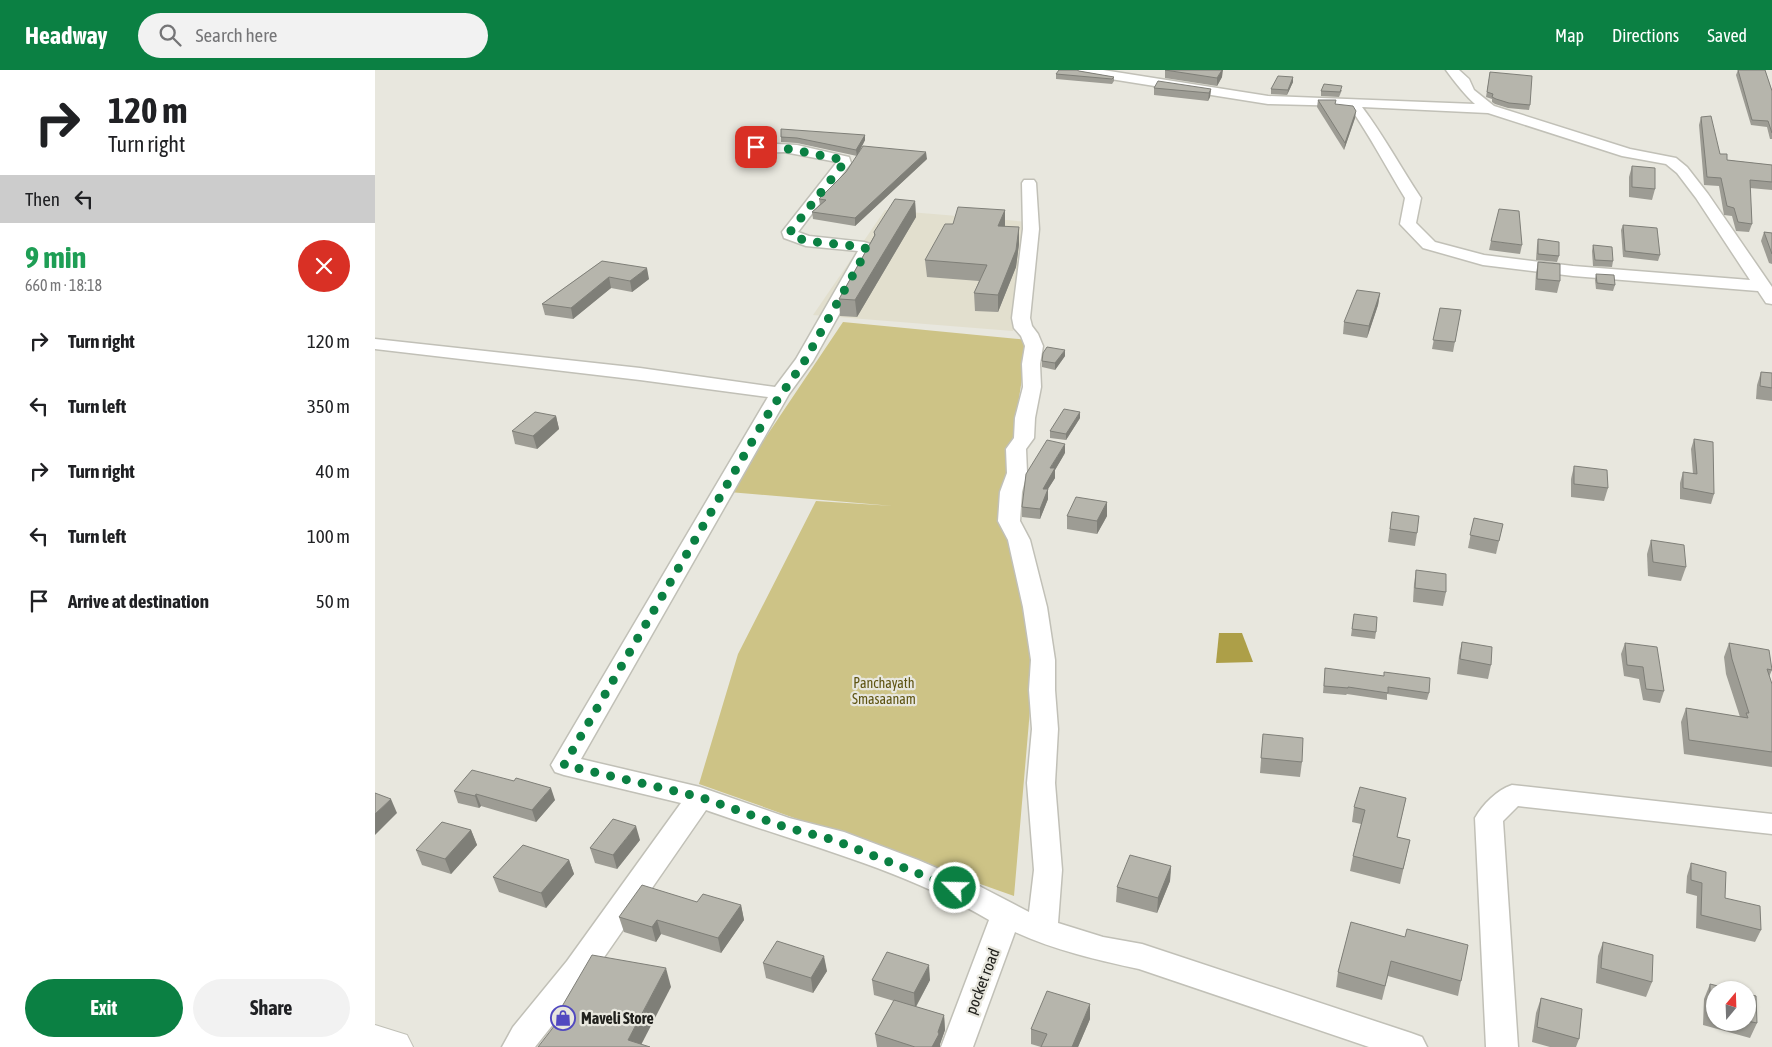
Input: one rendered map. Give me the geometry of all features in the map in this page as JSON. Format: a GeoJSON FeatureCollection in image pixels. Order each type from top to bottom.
{"type":"FeatureCollection","features":[{"type":"Feature","properties":{"kind":"main road"},"geometry":{"type":"LineString","coordinates":[[375,1042],[393,1047]]}},
{"type":"Feature","properties":{"kind":"street"},"geometry":{"type":"LineString","coordinates":[[1079,70],[1268,100],[1489,109],[1627,153],[1671,161],[1682,170],[1703,197],[1772,299]]}},
{"type":"Feature","properties":{"kind":"street"},"geometry":{"type":"LineString","coordinates":[[1451,70],[1464,82],[1469,92],[1489,109]]}},
{"type":"Feature","properties":{"kind":"street"},"geometry":{"type":"LineString","coordinates":[[1353,103],[1380,140],[1390,162],[1413,198],[1408,224],[1429,245],[1483,260],[1573,271],[1762,286]]}},
{"type":"Feature","properties":{"kind":"street"},"geometry":{"type":"LineString","coordinates":[[750,149],[761,146],[789,149],[844,160],[844,163],[790,232],[791,235],[806,241],[864,247],[867,250],[804,362],[780,393],[564,765],[700,797],[785,827],[834,840],[971,895],[1006,915],[1042,931],[1103,949],[1142,957],[1176,970],[1411,1047]]}},
{"type":"Feature","properties":{"kind":"street"},"geometry":{"type":"LineString","coordinates":[[1029,183],[1031,229],[1021,318],[1023,328],[1029,334],[1033,346],[1031,364],[1032,387],[1025,418],[1024,438],[1016,449],[1017,473],[1011,492],[1009,521],[1019,540],[1035,607],[1043,660],[1041,690],[1045,729],[1041,783],[1048,870],[1042,931]]}},
{"type":"Feature","properties":{"kind":"street"},"geometry":{"type":"LineString","coordinates":[[375,344],[640,374],[780,393]]}},
{"type":"Feature","properties":{"kind":"street"},"geometry":{"type":"LineString","coordinates":[[1501,1047],[1489,818],[1512,795],[1772,824]]}},
{"type":"Feature","properties":{"kind":"street"},"geometry":{"type":"LineString","coordinates":[[518,1047],[578,970],[700,797]]}},
{"type":"Feature","properties":{"kind":"street","name":"pocket road"},"geometry":{"type":"LineString","coordinates":[[957,1047],[1006,915]]}},
{"type":"Feature","properties":{"kind":"shaded area"},"geometry":{"type":"Polygon","coordinates":[[[885,210],[1029,222],[1013,331],[813,315],[885,210]]]}},
{"type":"Feature","properties":{"kind":"shaded area"},"geometry":{"type":"Polygon","coordinates":[[[1219,633],[1242,633],[1253,662],[1216,663],[1219,633]]]}},
{"type":"Feature","properties":{"kind":"green space","name":"Panchayath Smasaanam"},"geometry":{"type":"Polygon","coordinates":[[[843,322],[1028,340],[1001,514],[1037,628],[1014,896],[699,784],[738,654],[816,501],[893,506],[729,492],[843,322]]]}},
{"type":"Feature","properties":{"kind":"building"},"geometry":{"type":"Polygon","coordinates":[[[1059,70],[1077,70],[1114,77],[1112,79],[1056,74],[1059,70]]]}},
{"type":"Feature","properties":{"kind":"building"},"geometry":{"type":"Polygon","coordinates":[[[1165,70],[1222,70],[1217,78],[1165,70]]]}},
{"type":"Feature","properties":{"kind":"building"},"geometry":{"type":"Polygon","coordinates":[[[1738,70],[1765,70],[1772,91],[1772,133],[1768,121],[1752,120],[1738,70]]]}},
{"type":"Feature","properties":{"kind":"building"},"geometry":{"type":"Polygon","coordinates":[[[1490,72],[1532,76],[1530,105],[1509,103],[1492,97],[1493,94],[1487,92],[1490,72]]]}},
{"type":"Feature","properties":{"kind":"building"},"geometry":{"type":"Polygon","coordinates":[[[1278,76],[1293,77],[1288,90],[1271,89],[1278,76]]]}},
{"type":"Feature","properties":{"kind":"building"},"geometry":{"type":"Polygon","coordinates":[[[1158,81],[1211,89],[1209,93],[1154,88],[1158,81]]]}},
{"type":"Feature","properties":{"kind":"building"},"geometry":{"type":"Polygon","coordinates":[[[1324,84],[1342,86],[1340,92],[1321,91],[1324,84]]]}},
{"type":"Feature","properties":{"kind":"building"},"geometry":{"type":"Polygon","coordinates":[[[1318,100],[1336,100],[1335,104],[1353,106],[1356,111],[1345,143],[1318,100]]]}},
{"type":"Feature","properties":{"kind":"building"},"geometry":{"type":"Polygon","coordinates":[[[1711,116],[1720,154],[1727,154],[1727,160],[1772,165],[1772,182],[1750,180],[1752,224],[1738,222],[1734,208],[1727,206],[1721,178],[1707,177],[1701,117],[1711,116]]]}},
{"type":"Feature","properties":{"kind":"building"},"geometry":{"type":"Polygon","coordinates":[[[781,129],[865,135],[856,150],[797,138],[781,137],[781,129]]]}},
{"type":"Feature","properties":{"kind":"building"},"geometry":{"type":"Polygon","coordinates":[[[863,146],[926,152],[855,218],[812,212],[826,200],[819,199],[846,172],[863,146]]]}},
{"type":"Feature","properties":{"kind":"building"},"geometry":{"type":"Polygon","coordinates":[[[1632,166],[1655,168],[1655,189],[1632,187],[1632,166]]]}},
{"type":"Feature","properties":{"kind":"building"},"geometry":{"type":"Polygon","coordinates":[[[895,199],[915,201],[855,300],[839,299],[875,235],[874,232],[895,199]]]}},
{"type":"Feature","properties":{"kind":"building"},"geometry":{"type":"Polygon","coordinates":[[[958,207],[1005,210],[998,226],[1019,227],[1016,250],[998,295],[974,293],[987,265],[925,260],[945,224],[953,224],[958,207]]]}},
{"type":"Feature","properties":{"kind":"building"},"geometry":{"type":"Polygon","coordinates":[[[1499,209],[1519,211],[1522,245],[1491,241],[1499,209]]]}},
{"type":"Feature","properties":{"kind":"building"},"geometry":{"type":"Polygon","coordinates":[[[1623,225],[1657,228],[1660,255],[1625,251],[1623,225]]]}},
{"type":"Feature","properties":{"kind":"building"},"geometry":{"type":"Polygon","coordinates":[[[1764,232],[1772,233],[1772,254],[1764,232]]]}},
{"type":"Feature","properties":{"kind":"building"},"geometry":{"type":"Polygon","coordinates":[[[1538,239],[1559,242],[1559,256],[1538,254],[1538,239]]]}},
{"type":"Feature","properties":{"kind":"building"},"geometry":{"type":"Polygon","coordinates":[[[1593,245],[1612,247],[1613,261],[1595,260],[1593,245]]]}},
{"type":"Feature","properties":{"kind":"building"},"geometry":{"type":"Polygon","coordinates":[[[602,261],[647,268],[630,281],[609,277],[571,308],[542,304],[602,261]]]}},
{"type":"Feature","properties":{"kind":"building"},"geometry":{"type":"Polygon","coordinates":[[[1538,262],[1560,264],[1560,281],[1537,279],[1538,262]]]}},
{"type":"Feature","properties":{"kind":"building"},"geometry":{"type":"Polygon","coordinates":[[[1596,274],[1614,275],[1615,285],[1597,283],[1596,274]]]}},
{"type":"Feature","properties":{"kind":"building"},"geometry":{"type":"Polygon","coordinates":[[[1357,290],[1380,293],[1369,326],[1344,322],[1357,290]]]}},
{"type":"Feature","properties":{"kind":"building"},"geometry":{"type":"Polygon","coordinates":[[[1440,308],[1461,310],[1455,342],[1433,340],[1440,308]]]}},
{"type":"Feature","properties":{"kind":"building"},"geometry":{"type":"Polygon","coordinates":[[[1047,347],[1065,350],[1055,363],[1042,361],[1043,353],[1047,347]]]}},
{"type":"Feature","properties":{"kind":"building"},"geometry":{"type":"Polygon","coordinates":[[[1761,372],[1772,373],[1772,388],[1760,386],[1761,372]]]}},
{"type":"Feature","properties":{"kind":"building"},"geometry":{"type":"Polygon","coordinates":[[[1064,409],[1080,412],[1066,434],[1050,431],[1064,409]]]}},
{"type":"Feature","properties":{"kind":"building"},"geometry":{"type":"Polygon","coordinates":[[[535,412],[556,416],[533,436],[512,431],[535,412]]]}},
{"type":"Feature","properties":{"kind":"building"},"geometry":{"type":"Polygon","coordinates":[[[1694,439],[1713,442],[1714,494],[1683,488],[1683,472],[1697,474],[1694,439]]]}},
{"type":"Feature","properties":{"kind":"building"},"geometry":{"type":"Polygon","coordinates":[[[1047,440],[1065,444],[1050,468],[1055,468],[1043,489],[1048,489],[1040,509],[1022,507],[1026,474],[1047,440]]]}},
{"type":"Feature","properties":{"kind":"building"},"geometry":{"type":"Polygon","coordinates":[[[1574,466],[1607,470],[1608,488],[1574,484],[1574,466]]]}},
{"type":"Feature","properties":{"kind":"building"},"geometry":{"type":"Polygon","coordinates":[[[1076,497],[1107,502],[1097,521],[1067,516],[1076,497]]]}},
{"type":"Feature","properties":{"kind":"building"},"geometry":{"type":"Polygon","coordinates":[[[1392,512],[1419,516],[1417,533],[1390,529],[1392,512]]]}},
{"type":"Feature","properties":{"kind":"building"},"geometry":{"type":"Polygon","coordinates":[[[1474,518],[1503,524],[1499,541],[1470,535],[1474,518]]]}},
{"type":"Feature","properties":{"kind":"building"},"geometry":{"type":"Polygon","coordinates":[[[1651,540],[1684,545],[1686,567],[1653,562],[1651,540]]]}},
{"type":"Feature","properties":{"kind":"building"},"geometry":{"type":"Polygon","coordinates":[[[1416,570],[1446,574],[1446,592],[1415,588],[1416,570]]]}},
{"type":"Feature","properties":{"kind":"building"},"geometry":{"type":"Polygon","coordinates":[[[1354,614],[1377,617],[1376,632],[1352,629],[1354,614]]]}},
{"type":"Feature","properties":{"kind":"building"},"geometry":{"type":"Polygon","coordinates":[[[1462,642],[1492,647],[1491,665],[1460,659],[1462,642]]]}},
{"type":"Feature","properties":{"kind":"building"},"geometry":{"type":"Polygon","coordinates":[[[1625,643],[1657,647],[1664,691],[1646,689],[1643,667],[1627,665],[1625,643]]]}},
{"type":"Feature","properties":{"kind":"building"},"geometry":{"type":"Polygon","coordinates":[[[1729,643],[1769,650],[1772,670],[1767,669],[1772,684],[1772,752],[1689,740],[1686,708],[1748,718],[1746,713],[1749,713],[1732,659],[1729,643]]]}},
{"type":"Feature","properties":{"kind":"building"},"geometry":{"type":"Polygon","coordinates":[[[1325,668],[1384,676],[1384,672],[1430,678],[1429,693],[1388,687],[1388,693],[1348,687],[1324,686],[1325,668]]]}},
{"type":"Feature","properties":{"kind":"building"},"geometry":{"type":"Polygon","coordinates":[[[1263,734],[1303,738],[1302,762],[1261,758],[1263,734]]]}},
{"type":"Feature","properties":{"kind":"building"},"geometry":{"type":"Polygon","coordinates":[[[472,770],[514,781],[516,778],[551,788],[532,810],[476,794],[475,796],[454,791],[472,770]]]}},
{"type":"Feature","properties":{"kind":"building"},"geometry":{"type":"Polygon","coordinates":[[[1360,787],[1406,798],[1397,837],[1410,840],[1403,869],[1353,856],[1365,810],[1354,807],[1360,787]]]}},
{"type":"Feature","properties":{"kind":"building"},"geometry":{"type":"Polygon","coordinates":[[[375,793],[391,799],[375,814],[375,793]]]}},
{"type":"Feature","properties":{"kind":"building"},"geometry":{"type":"Polygon","coordinates":[[[613,819],[636,826],[613,855],[590,848],[613,819]]]}},
{"type":"Feature","properties":{"kind":"building"},"geometry":{"type":"Polygon","coordinates":[[[442,822],[471,830],[445,859],[416,850],[442,822]]]}},
{"type":"Feature","properties":{"kind":"building"},"geometry":{"type":"Polygon","coordinates":[[[523,845],[569,860],[541,893],[493,877],[523,845]]]}},
{"type":"Feature","properties":{"kind":"building"},"geometry":{"type":"Polygon","coordinates":[[[1130,855],[1171,866],[1158,898],[1117,887],[1130,855]]]}},
{"type":"Feature","properties":{"kind":"building"},"geometry":{"type":"Polygon","coordinates":[[[1691,863],[1726,872],[1725,898],[1760,906],[1761,930],[1701,915],[1702,883],[1691,880],[1691,863]]]}},
{"type":"Feature","properties":{"kind":"building"},"geometry":{"type":"Polygon","coordinates":[[[642,885],[697,902],[703,894],[741,905],[718,938],[657,920],[652,927],[619,917],[642,885]]]}},
{"type":"Feature","properties":{"kind":"building"},"geometry":{"type":"Polygon","coordinates":[[[1351,922],[1405,937],[1407,929],[1468,945],[1461,981],[1391,961],[1385,986],[1338,972],[1351,922]]]}},
{"type":"Feature","properties":{"kind":"building"},"geometry":{"type":"Polygon","coordinates":[[[777,941],[824,956],[811,978],[763,963],[777,941]]]}},
{"type":"Feature","properties":{"kind":"building"},"geometry":{"type":"Polygon","coordinates":[[[1603,942],[1653,955],[1652,982],[1601,968],[1603,942]]]}},
{"type":"Feature","properties":{"kind":"building"},"geometry":{"type":"Polygon","coordinates":[[[887,952],[929,965],[914,993],[872,980],[887,952]]]}},
{"type":"Feature","properties":{"kind":"building"},"geometry":{"type":"Polygon","coordinates":[[[592,955],[666,968],[628,1040],[650,1047],[538,1047],[562,1016],[557,1015],[592,955]]]}},
{"type":"Feature","properties":{"kind":"building"},"geometry":{"type":"Polygon","coordinates":[[[1047,991],[1090,1004],[1072,1047],[1041,1047],[1047,1034],[1031,1029],[1047,991]]]}},
{"type":"Feature","properties":{"kind":"building"},"geometry":{"type":"Polygon","coordinates":[[[1541,998],[1582,1009],[1579,1039],[1537,1027],[1541,998]]]}},
{"type":"Feature","properties":{"kind":"building"},"geometry":{"type":"Polygon","coordinates":[[[894,1000],[944,1015],[939,1034],[932,1047],[915,1047],[875,1034],[894,1000]]]}},
{"type":"Feature","properties":{"kind":"place","name":"Maveli Store"},"geometry":{"type":"Point","coordinates":[563,1018]}},
{"type":"Feature","properties":{"kind":"route"},"geometry":{"type":"LineString","coordinates":[[756,147],[789,149],[844,160],[844,163],[790,232],[795,238],[806,241],[864,247],[867,250],[804,362],[780,393],[707,516],[564,765],[700,797],[785,827],[834,840],[955,888]]}}]}
